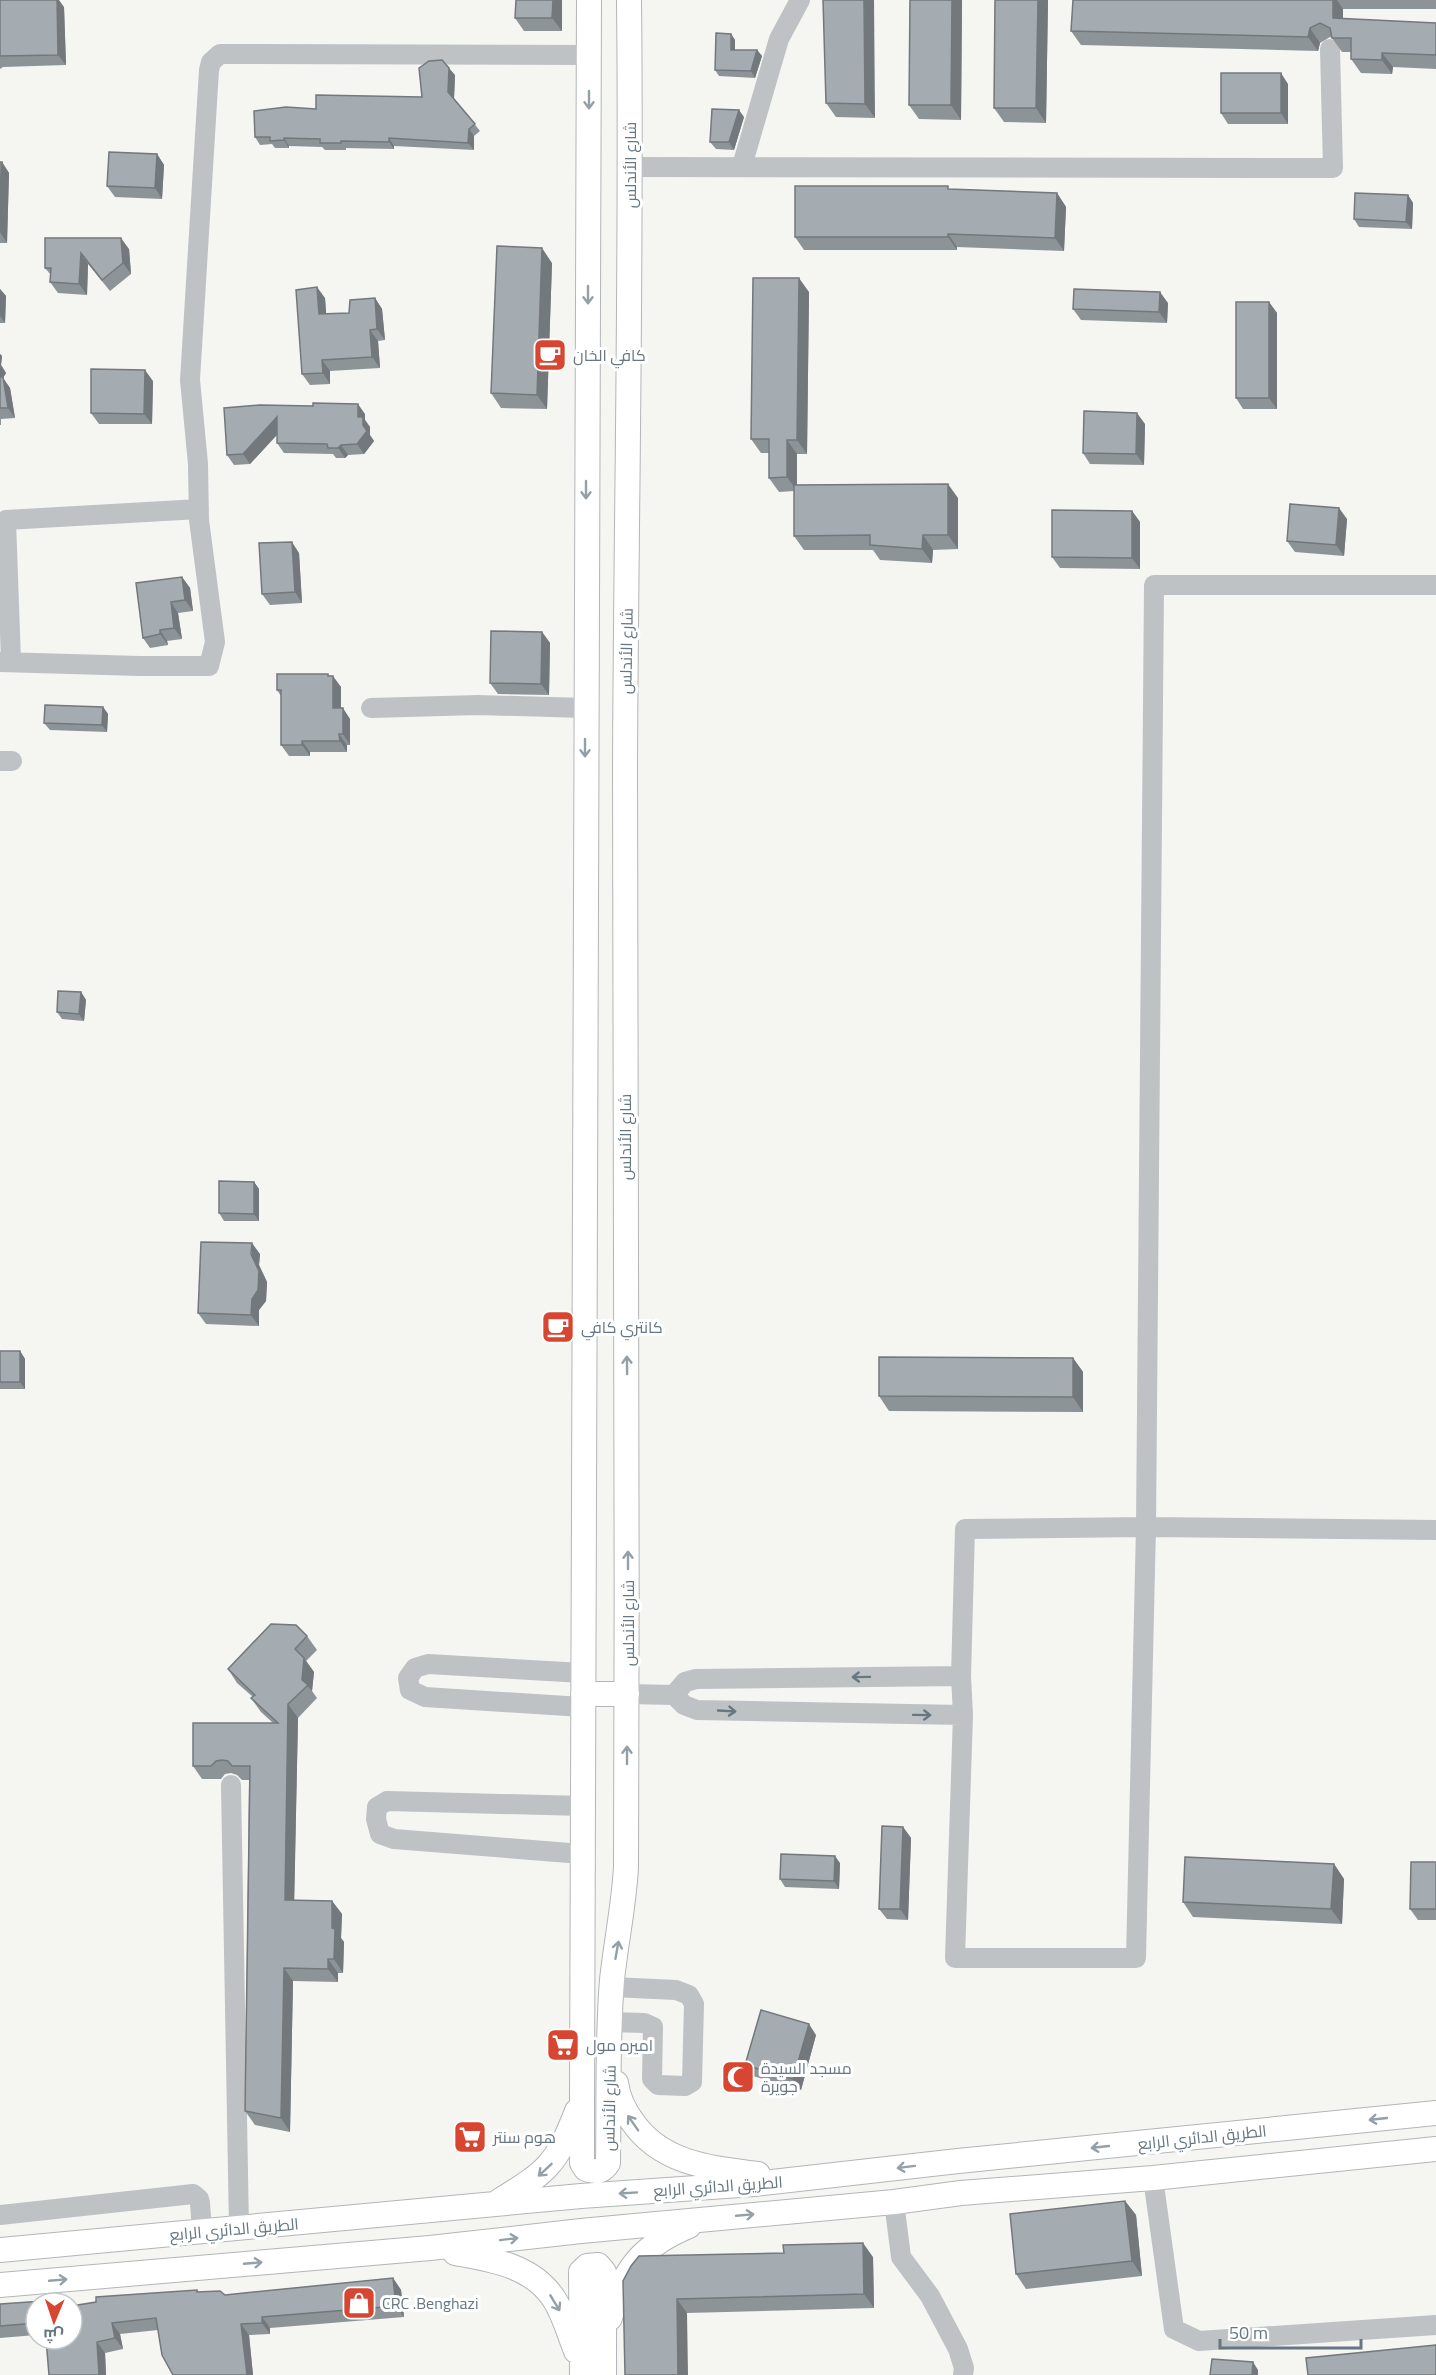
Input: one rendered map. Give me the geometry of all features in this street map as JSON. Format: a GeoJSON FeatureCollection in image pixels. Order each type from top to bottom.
{"type":"FeatureCollection","features":[{"type":"Feature","properties":{"kind":"main road","name":"شارع الأندلس"},"geometry":{"type":"LineString","coordinates":[[589,0],[582,2163],[586,2169],[594,2172],[604,2169],[608,2163],[612,1987],[625,1898],[627,1694],[625,763],[631,167],[630,0]]}},
{"type":"Feature","properties":{"kind":"main road"},"geometry":{"type":"LineString","coordinates":[[583,1691],[627,1694]]}},
{"type":"Feature","properties":{"kind":"main road"},"geometry":{"type":"LineString","coordinates":[[610,2033],[617,2090],[625,2111],[638,2130],[654,2145],[674,2157],[695,2164],[802,2180]]}},
{"type":"Feature","properties":{"kind":"main road"},"geometry":{"type":"LineString","coordinates":[[493,2205],[528,2184],[552,2164],[561,2152],[582,2100]]}},
{"type":"Feature","properties":{"kind":"main road","name":"الطريق الدائري الرابع"},"geometry":{"type":"LineString","coordinates":[[0,2250],[493,2205],[802,2180],[958,2161],[1436,2113]]}},
{"type":"Feature","properties":{"kind":"main road","name":"الطريق الدائري الرابع"},"geometry":{"type":"LineString","coordinates":[[0,2285],[430,2248],[894,2202],[961,2193],[1153,2178],[1436,2150]]}},
{"type":"Feature","properties":{"kind":"main road"},"geometry":{"type":"LineString","coordinates":[[589,2373],[604,2340],[621,2285],[640,2258],[665,2236],[707,2219]]}},
{"type":"Feature","properties":{"kind":"main road"},"geometry":{"type":"LineString","coordinates":[[430,2248],[514,2266],[537,2280],[554,2299],[589,2373]]}},
{"type":"Feature","properties":{"kind":"main road"},"geometry":{"type":"LineString","coordinates":[[589,2373],[581,2272],[587,2266],[598,2265],[604,2272],[604,2340]]}},
{"type":"Feature","properties":{"kind":"street"},"geometry":{"type":"LineString","coordinates":[[742,166],[778,39],[800,0]]}},
{"type":"Feature","properties":{"kind":"street"},"geometry":{"type":"LineString","coordinates":[[631,167],[1333,168],[1330,49]]}},
{"type":"Feature","properties":{"kind":"street"},"geometry":{"type":"LineString","coordinates":[[199,509],[3,520],[6,661],[209,666],[215,642],[199,509],[198,464],[190,380],[208,70],[214,57],[220,54],[589,56]]}},
{"type":"Feature","properties":{"kind":"street"},"geometry":{"type":"LineString","coordinates":[[1436,585],[1154,585],[1146,1527],[1136,1958],[955,1958],[963,1715],[961,1676],[965,1529],[1146,1527],[1436,1530]]}},
{"type":"Feature","properties":{"kind":"street"},"geometry":{"type":"LineString","coordinates":[[372,708],[478,705],[585,708]]}},
{"type":"Feature","properties":{"kind":"street"},"geometry":{"type":"LineString","coordinates":[[428,1664],[583,1691],[425,1697],[410,1690],[408,1678],[415,1668],[428,1664]]}},
{"type":"Feature","properties":{"kind":"street"},"geometry":{"type":"LineString","coordinates":[[674,1695],[676,1689],[685,1682],[696,1679],[961,1676]]}},
{"type":"Feature","properties":{"kind":"street"},"geometry":{"type":"LineString","coordinates":[[627,1694],[674,1695],[684,1705],[698,1710],[963,1715]]}},
{"type":"Feature","properties":{"kind":"street"},"geometry":{"type":"LineString","coordinates":[[231,1785],[239,2228]]}},
{"type":"Feature","properties":{"kind":"street"},"geometry":{"type":"LineString","coordinates":[[582,1854],[394,1839],[380,1834],[376,1819],[377,1807],[387,1801],[583,1806]]}},
{"type":"Feature","properties":{"kind":"street"},"geometry":{"type":"LineString","coordinates":[[610,2033],[644,2023],[653,2027],[652,2079],[658,2085],[685,2086],[692,2082],[694,2004],[689,1995],[676,1990],[612,1987]]}},
{"type":"Feature","properties":{"kind":"street"},"geometry":{"type":"LineString","coordinates":[[1153,2178],[1174,2329],[1187,2336],[1199,2341],[1436,2325]]}},
{"type":"Feature","properties":{"kind":"street"},"geometry":{"type":"LineString","coordinates":[[0,2215],[193,2194],[200,2203],[202,2232]]}},
{"type":"Feature","properties":{"kind":"street"},"geometry":{"type":"LineString","coordinates":[[894,2202],[901,2257],[930,2296],[958,2349],[964,2368],[963,2375]]}},
{"type":"Feature","properties":{"kind":"building"},"geometry":{"type":"Polygon","coordinates":[[[0,0],[57,0],[58,55],[0,56],[0,0]]]}},
{"type":"Feature","properties":{"kind":"building"},"geometry":{"type":"Polygon","coordinates":[[[516,0],[553,0],[552,18],[515,18],[516,0]]]}},
{"type":"Feature","properties":{"kind":"building"},"geometry":{"type":"Polygon","coordinates":[[[823,0],[864,0],[865,104],[826,103],[823,0]]]}},
{"type":"Feature","properties":{"kind":"building"},"geometry":{"type":"Polygon","coordinates":[[[910,0],[952,0],[951,105],[909,105],[910,0]]]}},
{"type":"Feature","properties":{"kind":"building"},"geometry":{"type":"Polygon","coordinates":[[[995,0],[1038,0],[1036,108],[994,108],[995,0]]]}},
{"type":"Feature","properties":{"kind":"building"},"geometry":{"type":"Polygon","coordinates":[[[1073,0],[1333,0],[1333,18],[1436,23],[1436,55],[1382,53],[1382,60],[1351,59],[1351,38],[1332,38],[1330,28],[1320,23],[1310,28],[1308,37],[1071,31],[1073,0]]]}},
{"type":"Feature","properties":{"kind":"building"},"geometry":{"type":"Polygon","coordinates":[[[716,33],[731,34],[731,50],[757,50],[751,71],[715,70],[716,33]]]}},
{"type":"Feature","properties":{"kind":"building"},"geometry":{"type":"Polygon","coordinates":[[[442,60],[449,68],[448,92],[475,124],[469,129],[468,143],[389,138],[389,142],[320,143],[320,139],[284,138],[284,140],[270,141],[270,137],[255,137],[254,111],[286,107],[316,109],[316,95],[422,97],[419,68],[429,61],[442,60]]]}},
{"type":"Feature","properties":{"kind":"building"},"geometry":{"type":"Polygon","coordinates":[[[1221,73],[1281,73],[1281,113],[1221,113],[1221,73]]]}},
{"type":"Feature","properties":{"kind":"building"},"geometry":{"type":"Polygon","coordinates":[[[712,109],[739,110],[729,142],[710,142],[712,109]]]}},
{"type":"Feature","properties":{"kind":"building"},"geometry":{"type":"Polygon","coordinates":[[[109,152],[157,154],[155,188],[107,186],[109,152]]]}},
{"type":"Feature","properties":{"kind":"building"},"geometry":{"type":"Polygon","coordinates":[[[0,162],[2,162],[0,232],[0,162]]]}},
{"type":"Feature","properties":{"kind":"building"},"geometry":{"type":"Polygon","coordinates":[[[795,186],[948,186],[948,189],[1057,193],[1055,238],[948,234],[948,237],[795,237],[795,186]]]}},
{"type":"Feature","properties":{"kind":"building"},"geometry":{"type":"Polygon","coordinates":[[[1355,193],[1408,195],[1406,222],[1354,219],[1355,193]]]}},
{"type":"Feature","properties":{"kind":"building"},"geometry":{"type":"Polygon","coordinates":[[[45,238],[121,238],[123,263],[102,280],[81,253],[79,284],[50,282],[51,268],[45,268],[45,238]]]}},
{"type":"Feature","properties":{"kind":"building"},"geometry":{"type":"Polygon","coordinates":[[[497,246],[542,248],[537,395],[491,393],[497,246]]]}},
{"type":"Feature","properties":{"kind":"building"},"geometry":{"type":"Polygon","coordinates":[[[753,278],[799,278],[797,440],[787,440],[787,477],[769,478],[769,439],[751,439],[753,278]]]}},
{"type":"Feature","properties":{"kind":"building"},"geometry":{"type":"Polygon","coordinates":[[[317,287],[319,314],[349,313],[350,300],[375,298],[377,329],[370,330],[372,357],[322,360],[323,373],[302,374],[296,290],[317,287]]]}},
{"type":"Feature","properties":{"kind":"building"},"geometry":{"type":"Polygon","coordinates":[[[1074,289],[1160,292],[1159,312],[1073,309],[1074,289]]]}},
{"type":"Feature","properties":{"kind":"building"},"geometry":{"type":"Polygon","coordinates":[[[1236,302],[1269,302],[1269,398],[1236,398],[1236,302]]]}},
{"type":"Feature","properties":{"kind":"building"},"geometry":{"type":"Polygon","coordinates":[[[91,369],[145,370],[144,414],[91,413],[91,369]]]}},
{"type":"Feature","properties":{"kind":"building"},"geometry":{"type":"Polygon","coordinates":[[[0,377],[3,377],[8,408],[0,408],[0,377]]]}},
{"type":"Feature","properties":{"kind":"building"},"geometry":{"type":"Polygon","coordinates":[[[313,403],[358,404],[358,417],[363,417],[363,425],[367,431],[357,444],[341,445],[338,448],[328,448],[327,444],[277,443],[277,417],[243,454],[227,455],[224,408],[260,405],[313,406],[313,403]]]}},
{"type":"Feature","properties":{"kind":"building"},"geometry":{"type":"Polygon","coordinates":[[[1084,411],[1137,413],[1136,454],[1083,453],[1084,411]]]}},
{"type":"Feature","properties":{"kind":"building"},"geometry":{"type":"Polygon","coordinates":[[[948,484],[948,535],[923,535],[922,549],[870,545],[870,535],[794,536],[794,485],[948,484]]]}},
{"type":"Feature","properties":{"kind":"building"},"geometry":{"type":"Polygon","coordinates":[[[1290,504],[1339,508],[1336,545],[1287,541],[1290,504]]]}},
{"type":"Feature","properties":{"kind":"building"},"geometry":{"type":"Polygon","coordinates":[[[1052,510],[1132,511],[1132,558],[1052,557],[1052,510]]]}},
{"type":"Feature","properties":{"kind":"building"},"geometry":{"type":"Polygon","coordinates":[[[292,542],[295,592],[262,594],[259,543],[292,542]]]}},
{"type":"Feature","properties":{"kind":"building"},"geometry":{"type":"Polygon","coordinates":[[[182,577],[185,600],[171,602],[174,628],[160,630],[160,634],[143,638],[136,583],[182,577]]]}},
{"type":"Feature","properties":{"kind":"building"},"geometry":{"type":"Polygon","coordinates":[[[491,631],[542,632],[541,684],[490,683],[491,631]]]}},
{"type":"Feature","properties":{"kind":"building"},"geometry":{"type":"Polygon","coordinates":[[[277,674],[328,674],[328,676],[333,676],[333,708],[343,708],[343,734],[339,734],[340,741],[302,741],[302,745],[281,745],[281,690],[277,690],[277,674]]]}},
{"type":"Feature","properties":{"kind":"building"},"geometry":{"type":"Polygon","coordinates":[[[45,705],[103,707],[102,725],[44,723],[45,705]]]}},
{"type":"Feature","properties":{"kind":"building"},"geometry":{"type":"Polygon","coordinates":[[[58,991],[81,992],[79,1014],[57,1012],[58,991]]]}},
{"type":"Feature","properties":{"kind":"building"},"geometry":{"type":"Polygon","coordinates":[[[219,1181],[254,1182],[254,1214],[219,1213],[219,1181]]]}},
{"type":"Feature","properties":{"kind":"building"},"geometry":{"type":"Polygon","coordinates":[[[201,1242],[252,1243],[251,1254],[259,1271],[258,1290],[252,1299],[251,1315],[198,1313],[201,1242]]]}},
{"type":"Feature","properties":{"kind":"building"},"geometry":{"type":"Polygon","coordinates":[[[0,1351],[20,1351],[20,1382],[0,1382],[0,1351]]]}},
{"type":"Feature","properties":{"kind":"building"},"geometry":{"type":"Polygon","coordinates":[[[879,1357],[1073,1358],[1073,1397],[879,1396],[879,1357]]]}},
{"type":"Feature","properties":{"kind":"building"},"geometry":{"type":"Polygon","coordinates":[[[271,1624],[296,1625],[307,1636],[295,1649],[304,1658],[302,1680],[308,1685],[288,1704],[285,1900],[332,1901],[332,1928],[335,1929],[334,1959],[328,1959],[328,1969],[284,1968],[281,2118],[245,2111],[250,1766],[232,1766],[228,1761],[222,1760],[216,1761],[211,1766],[193,1766],[193,1723],[278,1723],[251,1698],[255,1695],[228,1669],[271,1624]]]}},
{"type":"Feature","properties":{"kind":"building"},"geometry":{"type":"Polygon","coordinates":[[[882,1826],[903,1827],[900,1909],[879,1909],[882,1826]]]}},
{"type":"Feature","properties":{"kind":"building"},"geometry":{"type":"Polygon","coordinates":[[[781,1854],[835,1856],[834,1881],[780,1879],[781,1854]]]}},
{"type":"Feature","properties":{"kind":"building"},"geometry":{"type":"Polygon","coordinates":[[[1185,1857],[1334,1864],[1331,1909],[1183,1902],[1185,1857]]]}},
{"type":"Feature","properties":{"kind":"building"},"geometry":{"type":"Polygon","coordinates":[[[1411,1862],[1436,1862],[1436,1909],[1410,1909],[1411,1862]]]}},
{"type":"Feature","properties":{"kind":"building"},"geometry":{"type":"Polygon","coordinates":[[[761,2010],[809,2024],[793,2079],[745,2065],[761,2010]]]}},
{"type":"Feature","properties":{"kind":"building"},"geometry":{"type":"Polygon","coordinates":[[[1125,2201],[1132,2261],[1016,2274],[1010,2214],[1125,2201]]]}},
{"type":"Feature","properties":{"kind":"building"},"geometry":{"type":"Polygon","coordinates":[[[863,2243],[864,2294],[677,2299],[678,2375],[625,2375],[623,2281],[639,2256],[784,2253],[783,2245],[863,2243]]]}},
{"type":"Feature","properties":{"kind":"building"},"geometry":{"type":"Polygon","coordinates":[[[393,2278],[396,2306],[262,2317],[262,2323],[241,2324],[247,2375],[173,2375],[162,2355],[156,2318],[112,2323],[115,2338],[97,2342],[99,2375],[49,2375],[47,2351],[84,2351],[84,2304],[96,2302],[96,2297],[197,2290],[197,2292],[220,2291],[225,2295],[393,2278]]]}},
{"type":"Feature","properties":{"kind":"building"},"geometry":{"type":"Polygon","coordinates":[[[24,2302],[24,2324],[0,2326],[0,2304],[24,2302]]]}},
{"type":"Feature","properties":{"kind":"building"},"geometry":{"type":"Polygon","coordinates":[[[1436,2345],[1436,2375],[1308,2375],[1306,2358],[1436,2345]]]}},
{"type":"Feature","properties":{"kind":"building"},"geometry":{"type":"Polygon","coordinates":[[[1212,2359],[1253,2362],[1252,2375],[1210,2375],[1212,2359]]]}},
{"type":"Feature","properties":{"kind":"place","name":"كافي الخان"},"geometry":{"type":"Point","coordinates":[550,355]}},
{"type":"Feature","properties":{"kind":"place","name":"كانتري كافي"},"geometry":{"type":"Point","coordinates":[558,1327]}},
{"type":"Feature","properties":{"kind":"place","name":"اميره مول"},"geometry":{"type":"Point","coordinates":[563,2045]}},
{"type":"Feature","properties":{"kind":"place","name":"مسجد السيدة جويرة"},"geometry":{"type":"Point","coordinates":[738,2077]}},
{"type":"Feature","properties":{"kind":"place","name":"هوم سنتر"},"geometry":{"type":"Point","coordinates":[470,2137]}},
{"type":"Feature","properties":{"kind":"place","name":"CRC .Benghazi"},"geometry":{"type":"Point","coordinates":[359,2303]}}]}
